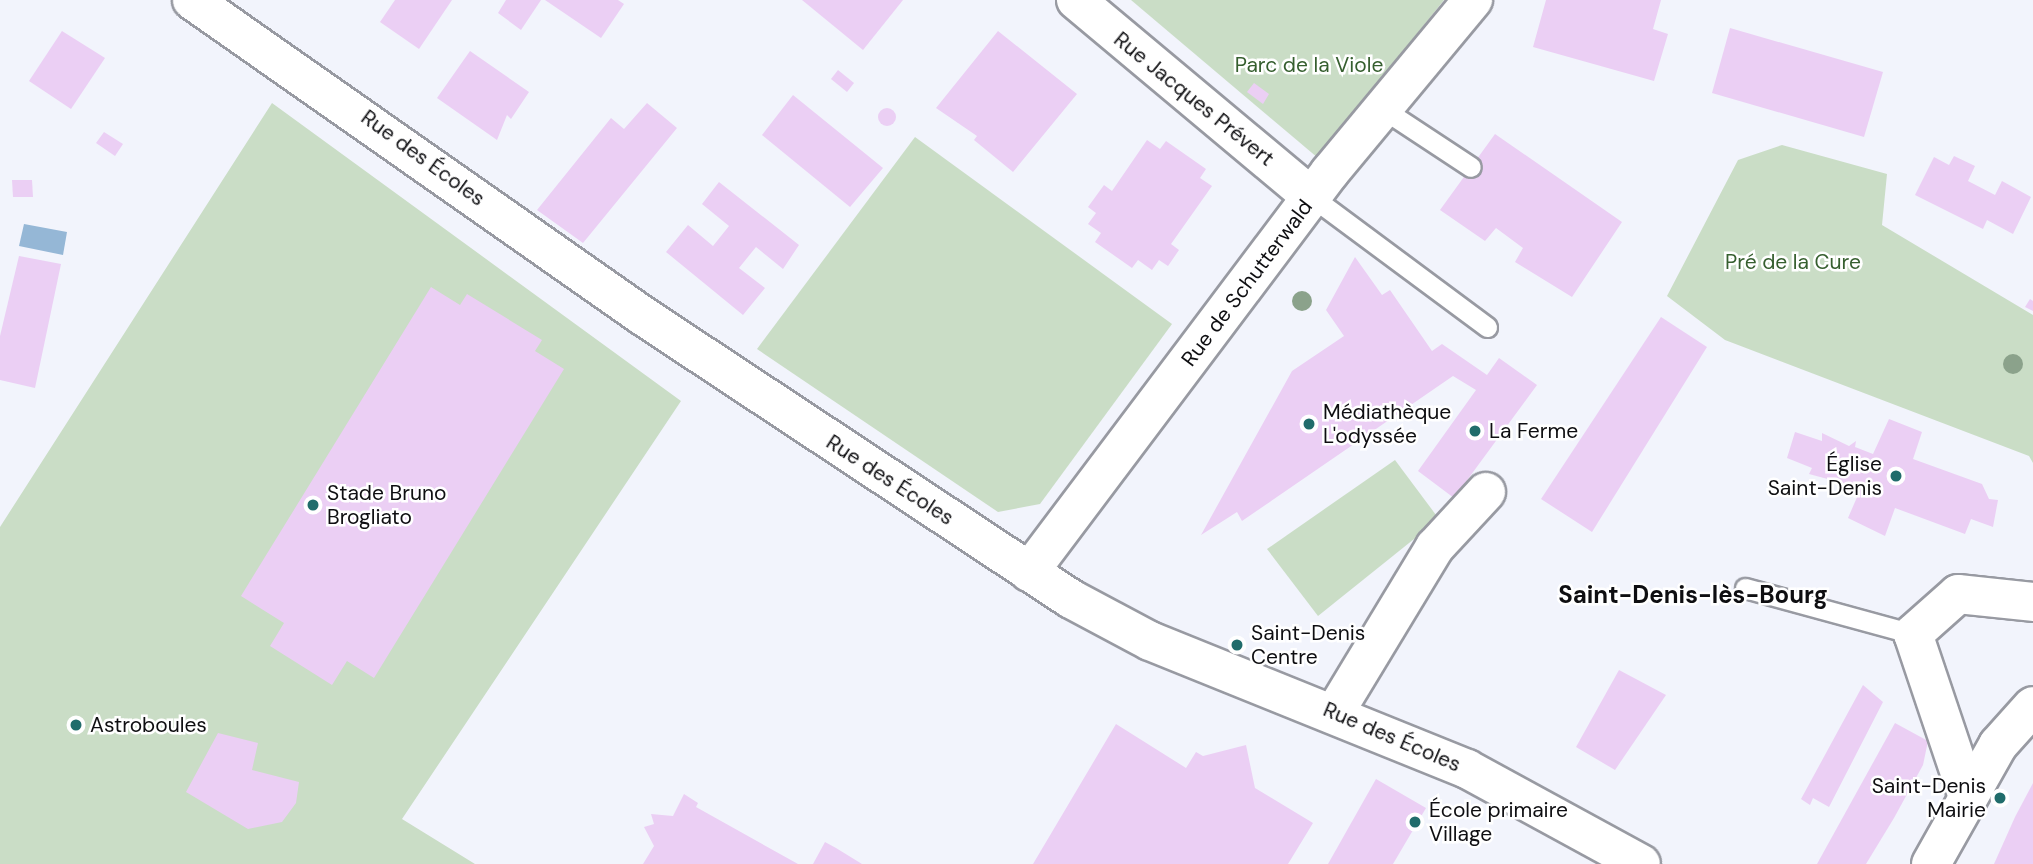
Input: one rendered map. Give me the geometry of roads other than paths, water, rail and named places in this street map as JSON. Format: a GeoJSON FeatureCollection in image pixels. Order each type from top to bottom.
{"type":"FeatureCollection","features":[{"type":"Feature","properties":{"kind":"street","name":"Rue des Écoles"},"geometry":{"type":"LineString","coordinates":[[192,0],[643,316],[1029,572],[1150,641],[1335,712],[1467,769],[1641,864]]}},
{"type":"Feature","properties":{"kind":"street","name":"Rue Jacques Prévert"},"geometry":{"type":"LineString","coordinates":[[1076,0],[1312,197]]}},
{"type":"Feature","properties":{"kind":"street","name":"Rue de Schutterwald"},"geometry":{"type":"LineString","coordinates":[[1029,572],[1312,197],[1473,0]]}},
{"type":"Feature","properties":{"kind":"street"},"geometry":{"type":"LineString","coordinates":[[1335,712],[1435,547],[1486,492]]}},
{"type":"Feature","properties":{"kind":"street"},"geometry":{"type":"LineString","coordinates":[[1968,797],[1913,634],[1958,594],[2032,599]]}},
{"type":"Feature","properties":{"kind":"street"},"geometry":{"type":"LineString","coordinates":[[1931,864],[1998,745],[2033,706]]}},
{"type":"Feature","properties":{"kind":"lane"},"geometry":{"type":"LineString","coordinates":[[1383,109],[1471,167]]}},
{"type":"Feature","properties":{"kind":"lane"},"geometry":{"type":"LineString","coordinates":[[1312,197],[1487,327]]}},
{"type":"Feature","properties":{"kind":"lane"},"geometry":{"type":"LineString","coordinates":[[1745,588],[1913,634]]}},
{"type":"Feature","properties":{"kind":"water"},"geometry":{"type":"Polygon","coordinates":[[[24,224],[67,232],[63,255],[19,246],[24,224]]]}},
{"type":"Feature","properties":{"kind":"place","name":"Médiathèque L'odyssée"},"geometry":{"type":"Point","coordinates":[1309,424]}},
{"type":"Feature","properties":{"kind":"place","name":"La Ferme"},"geometry":{"type":"Point","coordinates":[1475,431]}},
{"type":"Feature","properties":{"kind":"place","name":"Église Saint-Denis"},"geometry":{"type":"Point","coordinates":[1896,476]}},
{"type":"Feature","properties":{"kind":"place","name":"Stade Bruno Brogliato"},"geometry":{"type":"Point","coordinates":[313,505]}},
{"type":"Feature","properties":{"kind":"place","name":"Saint-Denis Centre"},"geometry":{"type":"Point","coordinates":[1237,645]}},
{"type":"Feature","properties":{"kind":"place","name":"Astroboules"},"geometry":{"type":"Point","coordinates":[76,725]}},
{"type":"Feature","properties":{"kind":"place","name":"Saint-Denis Mairie"},"geometry":{"type":"Point","coordinates":[2000,798]}},
{"type":"Feature","properties":{"kind":"place","name":"École primaire Village"},"geometry":{"type":"Point","coordinates":[1415,822]}},
{"type":"Feature","properties":{"kind":"district","name":"Saint-Denis-lès-Bourg"},"geometry":{"type":"Point","coordinates":[1693,595]}},
{"type":"Feature","properties":{"kind":"park label","name":"Parc de la Viole"},"geometry":{"type":"Point","coordinates":[1309,65]}},
{"type":"Feature","properties":{"kind":"park label","name":"Pré de la Cure"},"geometry":{"type":"Point","coordinates":[1793,262]}}]}
